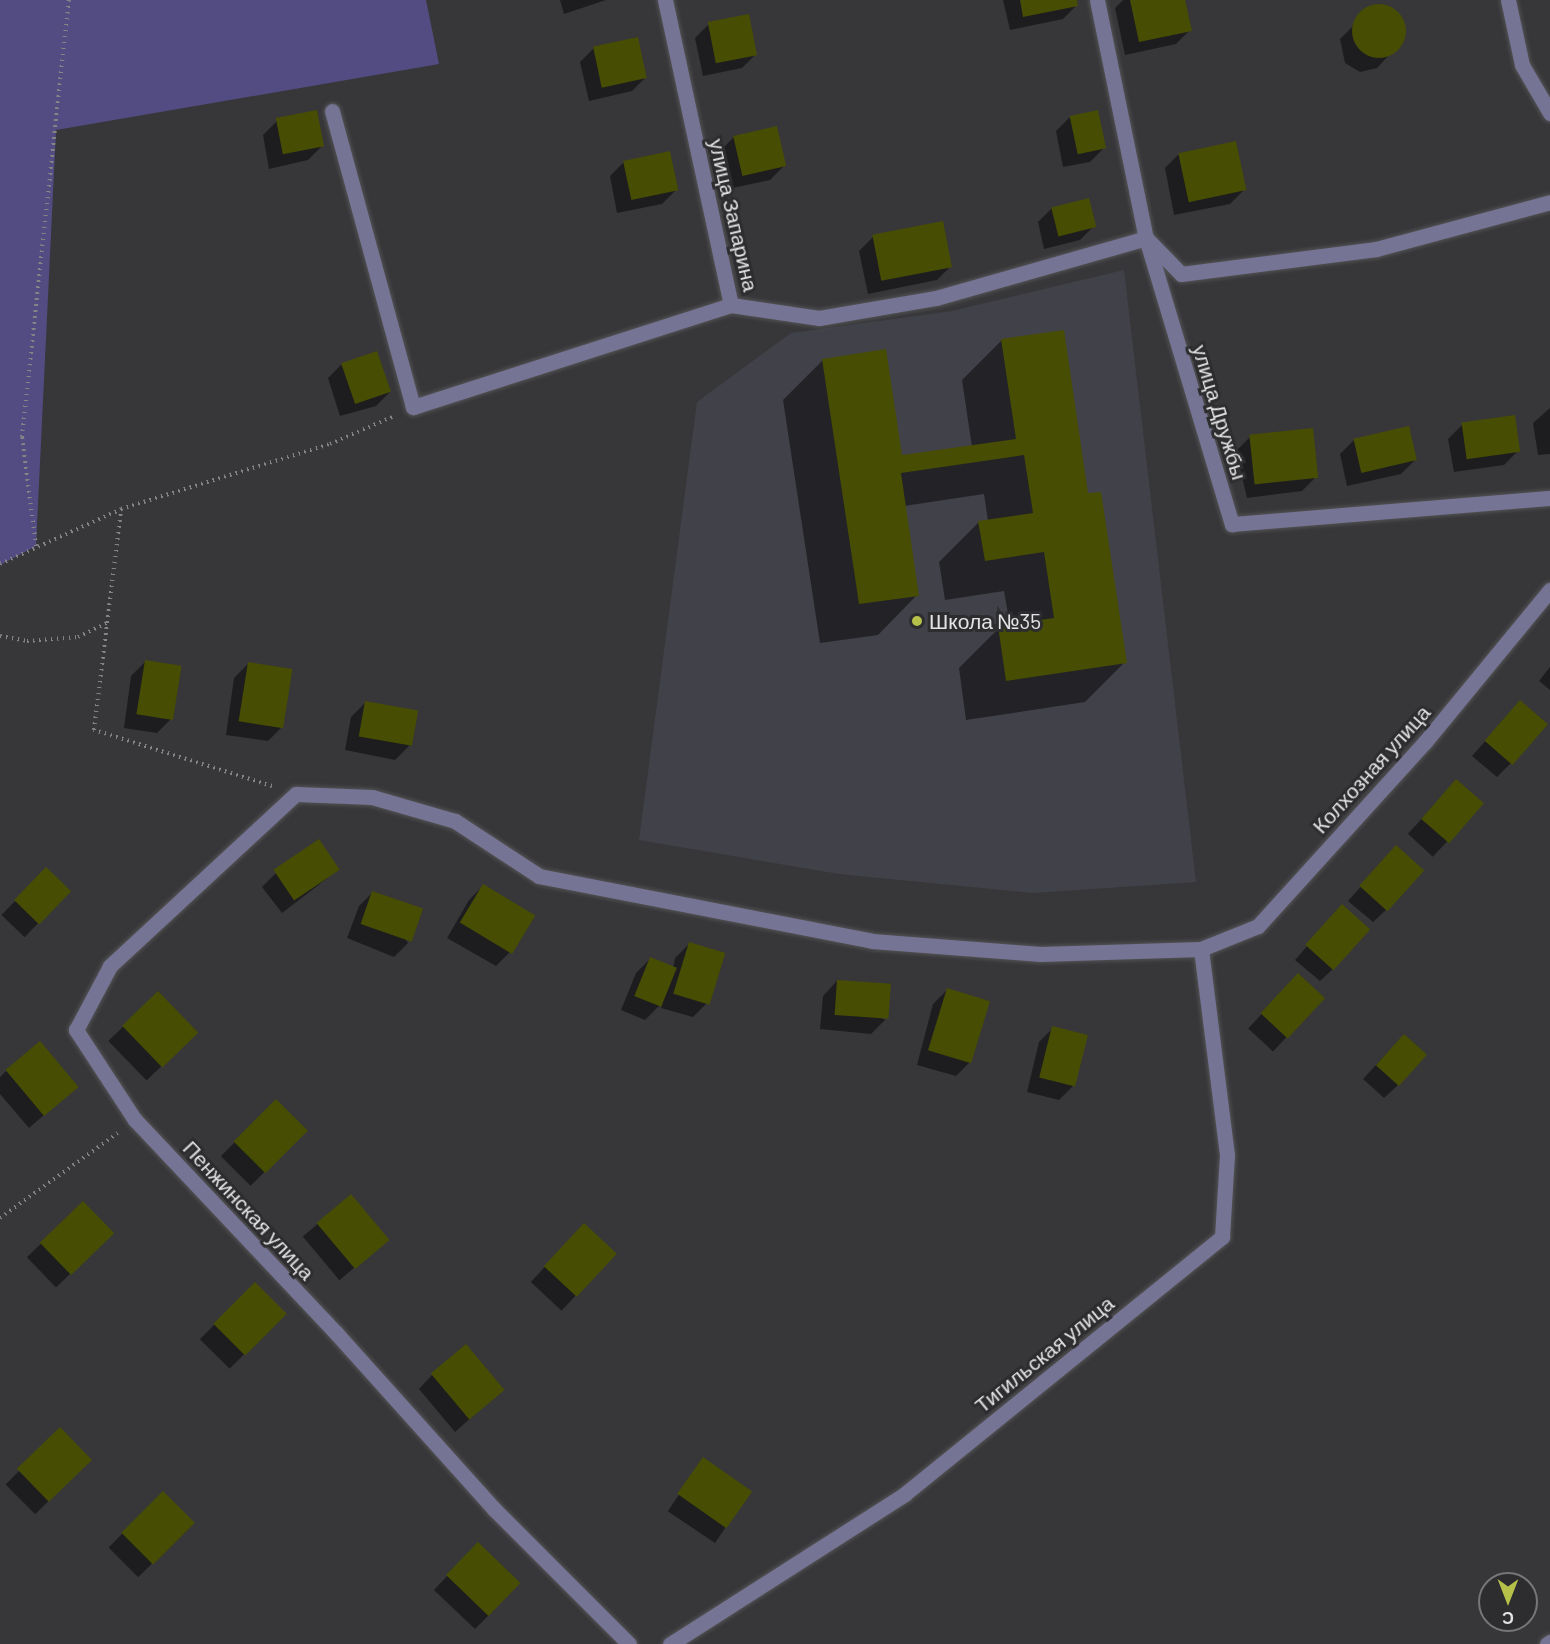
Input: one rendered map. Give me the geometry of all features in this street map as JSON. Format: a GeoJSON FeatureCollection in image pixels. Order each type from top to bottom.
{"type":"FeatureCollection","features":[{"type":"Feature","properties":{"kind":"street","name":"улица Запарина"},"geometry":{"type":"LineString","coordinates":[[665,0],[731,305],[819,318],[936,298],[1146,238]]}},
{"type":"Feature","properties":{"kind":"street","name":"улица Дружбы"},"geometry":{"type":"LineString","coordinates":[[1097,0],[1146,238],[1232,524],[1550,498]]}},
{"type":"Feature","properties":{"kind":"street"},"geometry":{"type":"LineString","coordinates":[[1508,0],[1522,66],[1550,113]]}},
{"type":"Feature","properties":{"kind":"street"},"geometry":{"type":"LineString","coordinates":[[333,111],[414,407],[731,305]]}},
{"type":"Feature","properties":{"kind":"street"},"geometry":{"type":"LineString","coordinates":[[1146,238],[1181,274],[1376,249],[1550,202]]}},
{"type":"Feature","properties":{"kind":"street","name":"Колхозная улица"},"geometry":{"type":"LineString","coordinates":[[1201,949],[1258,926],[1425,742],[1550,590]]}},
{"type":"Feature","properties":{"kind":"street"},"geometry":{"type":"LineString","coordinates":[[296,794],[372,797],[455,821],[539,876],[872,941],[1040,954],[1201,949]]}},
{"type":"Feature","properties":{"kind":"street","name":"Пенжинская улица"},"geometry":{"type":"LineString","coordinates":[[296,794],[110,966],[76,1030],[135,1120],[336,1333],[494,1509],[629,1644]]}},
{"type":"Feature","properties":{"kind":"street","name":"Тигильская улица"},"geometry":{"type":"LineString","coordinates":[[670,1644],[905,1494],[1222,1237],[1227,1155],[1202,975],[1201,949]]}},
{"type":"Feature","properties":{"kind":"path"},"geometry":{"type":"LineString","coordinates":[[36,546],[22,436],[69,0]]}},
{"type":"Feature","properties":{"kind":"path"},"geometry":{"type":"LineString","coordinates":[[0,564],[121,509],[330,444],[414,407]]}},
{"type":"Feature","properties":{"kind":"path"},"geometry":{"type":"LineString","coordinates":[[121,509],[94,729],[296,794]]}},
{"type":"Feature","properties":{"kind":"path"},"geometry":{"type":"LineString","coordinates":[[0,636],[27,641],[78,637],[107,623]]}},
{"type":"Feature","properties":{"kind":"path"},"geometry":{"type":"LineString","coordinates":[[0,1218],[135,1120]]}},
{"type":"Feature","properties":{"kind":"shaded area"},"geometry":{"type":"Polygon","coordinates":[[[0,0],[426,0],[439,64],[56,130],[36,546],[0,565],[0,0]]]}},
{"type":"Feature","properties":{"kind":"shaded area","name":"Школа №35"},"geometry":{"type":"Polygon","coordinates":[[[1124,270],[1196,882],[1033,893],[839,874],[639,840],[697,402],[791,333],[952,311],[1124,270]]]}},
{"type":"Feature","properties":{"kind":"building"},"geometry":{"type":"Polygon","coordinates":[[[1020,0],[1077,0],[1078,6],[1023,17],[1020,0]]]}},
{"type":"Feature","properties":{"kind":"building"},"geometry":{"type":"Polygon","coordinates":[[[1130,0],[1185,0],[1192,31],[1139,42],[1130,0]]]}},
{"type":"Feature","properties":{"kind":"building"},"geometry":{"type":"Polygon","coordinates":[[[1379,4],[1389,6],[1398,12],[1404,21],[1406,31],[1404,41],[1398,50],[1389,56],[1379,58],[1369,56],[1360,50],[1354,41],[1352,31],[1354,21],[1360,12],[1369,6],[1379,4]]]}},
{"type":"Feature","properties":{"kind":"building"},"geometry":{"type":"Polygon","coordinates":[[[749,14],[757,55],[716,63],[708,22],[749,14]]]}},
{"type":"Feature","properties":{"kind":"building"},"geometry":{"type":"Polygon","coordinates":[[[638,37],[647,78],[602,88],[593,47],[638,37]]]}},
{"type":"Feature","properties":{"kind":"building"},"geometry":{"type":"Polygon","coordinates":[[[317,110],[324,146],[283,154],[276,118],[317,110]]]}},
{"type":"Feature","properties":{"kind":"building"},"geometry":{"type":"Polygon","coordinates":[[[1098,110],[1106,148],[1078,154],[1070,116],[1098,110]]]}},
{"type":"Feature","properties":{"kind":"building"},"geometry":{"type":"Polygon","coordinates":[[[777,126],[786,166],[742,176],[733,136],[777,126]]]}},
{"type":"Feature","properties":{"kind":"building"},"geometry":{"type":"Polygon","coordinates":[[[1236,141],[1246,190],[1189,202],[1178,153],[1236,141]]]}},
{"type":"Feature","properties":{"kind":"building"},"geometry":{"type":"Polygon","coordinates":[[[670,151],[678,190],[631,200],[623,161],[670,151]]]}},
{"type":"Feature","properties":{"kind":"building"},"geometry":{"type":"Polygon","coordinates":[[[1089,198],[1096,227],[1058,237],[1051,207],[1089,198]]]}},
{"type":"Feature","properties":{"kind":"building"},"geometry":{"type":"Polygon","coordinates":[[[943,221],[952,267],[881,281],[872,235],[943,221]]]}},
{"type":"Feature","properties":{"kind":"building","name":"Школа №35"},"geometry":{"type":"Polygon","coordinates":[[[1064,330],[1088,493],[1101,492],[1127,663],[1006,681],[998,626],[1054,618],[1044,552],[985,561],[978,521],[1033,513],[1024,455],[901,473],[919,596],[859,604],[822,359],[886,349],[902,455],[1016,439],[1001,339],[1064,330]]]}},
{"type":"Feature","properties":{"kind":"building"},"geometry":{"type":"Polygon","coordinates":[[[377,351],[391,392],[355,404],[341,363],[377,351]]]}},
{"type":"Feature","properties":{"kind":"building"},"geometry":{"type":"Polygon","coordinates":[[[1515,415],[1520,452],[1467,459],[1462,423],[1515,415]]]}},
{"type":"Feature","properties":{"kind":"building"},"geometry":{"type":"Polygon","coordinates":[[[1409,426],[1417,460],[1361,473],[1353,439],[1409,426]]]}},
{"type":"Feature","properties":{"kind":"building"},"geometry":{"type":"Polygon","coordinates":[[[1313,428],[1318,478],[1255,484],[1249,435],[1313,428]]]}},
{"type":"Feature","properties":{"kind":"building"},"geometry":{"type":"Polygon","coordinates":[[[145,660],[182,666],[173,720],[136,714],[145,660]]]}},
{"type":"Feature","properties":{"kind":"building"},"geometry":{"type":"Polygon","coordinates":[[[248,662],[292,669],[283,728],[239,721],[248,662]]]}},
{"type":"Feature","properties":{"kind":"building"},"geometry":{"type":"Polygon","coordinates":[[[1520,700],[1548,724],[1512,765],[1485,741],[1520,700]]]}},
{"type":"Feature","properties":{"kind":"building"},"geometry":{"type":"Polygon","coordinates":[[[365,701],[418,710],[412,746],[359,736],[365,701]]]}},
{"type":"Feature","properties":{"kind":"building"},"geometry":{"type":"Polygon","coordinates":[[[1456,779],[1484,803],[1449,843],[1421,819],[1456,779]]]}},
{"type":"Feature","properties":{"kind":"building"},"geometry":{"type":"Polygon","coordinates":[[[319,839],[340,870],[294,900],[273,870],[319,839]]]}},
{"type":"Feature","properties":{"kind":"building"},"geometry":{"type":"Polygon","coordinates":[[[1396,845],[1424,870],[1387,911],[1359,886],[1396,845]]]}},
{"type":"Feature","properties":{"kind":"building"},"geometry":{"type":"Polygon","coordinates":[[[46,867],[71,891],[39,924],[14,900],[46,867]]]}},
{"type":"Feature","properties":{"kind":"building"},"geometry":{"type":"Polygon","coordinates":[[[483,884],[535,915],[512,954],[460,923],[483,884]]]}},
{"type":"Feature","properties":{"kind":"building"},"geometry":{"type":"Polygon","coordinates":[[[372,891],[423,909],[412,942],[361,924],[372,891]]]}},
{"type":"Feature","properties":{"kind":"building"},"geometry":{"type":"Polygon","coordinates":[[[1342,904],[1370,929],[1333,970],[1305,945],[1342,904]]]}},
{"type":"Feature","properties":{"kind":"building"},"geometry":{"type":"Polygon","coordinates":[[[689,942],[725,953],[710,1005],[673,994],[689,942]]]}},
{"type":"Feature","properties":{"kind":"building"},"geometry":{"type":"Polygon","coordinates":[[[650,957],[677,968],[661,1007],[634,996],[650,957]]]}},
{"type":"Feature","properties":{"kind":"building"},"geometry":{"type":"Polygon","coordinates":[[[1298,973],[1325,998],[1288,1038],[1260,1013],[1298,973]]]}},
{"type":"Feature","properties":{"kind":"building"},"geometry":{"type":"Polygon","coordinates":[[[837,980],[891,984],[888,1019],[835,1015],[837,980]]]}},
{"type":"Feature","properties":{"kind":"building"},"geometry":{"type":"Polygon","coordinates":[[[947,988],[990,1001],[971,1063],[928,1050],[947,988]]]}},
{"type":"Feature","properties":{"kind":"building"},"geometry":{"type":"Polygon","coordinates":[[[158,991],[198,1033],[162,1067],[122,1026],[158,991]]]}},
{"type":"Feature","properties":{"kind":"building"},"geometry":{"type":"Polygon","coordinates":[[[1052,1026],[1088,1035],[1075,1086],[1039,1077],[1052,1026]]]}},
{"type":"Feature","properties":{"kind":"building"},"geometry":{"type":"Polygon","coordinates":[[[1404,1034],[1427,1055],[1399,1086],[1376,1065],[1404,1034]]]}},
{"type":"Feature","properties":{"kind":"building"},"geometry":{"type":"Polygon","coordinates":[[[40,1041],[79,1087],[44,1116],[6,1070],[40,1041]]]}},
{"type":"Feature","properties":{"kind":"building"},"geometry":{"type":"Polygon","coordinates":[[[276,1099],[308,1131],[265,1173],[234,1141],[276,1099]]]}},
{"type":"Feature","properties":{"kind":"building"},"geometry":{"type":"Polygon","coordinates":[[[351,1194],[390,1240],[355,1269],[317,1223],[351,1194]]]}},
{"type":"Feature","properties":{"kind":"building"},"geometry":{"type":"Polygon","coordinates":[[[83,1201],[114,1233],[71,1275],[40,1243],[83,1201]]]}},
{"type":"Feature","properties":{"kind":"building"},"geometry":{"type":"Polygon","coordinates":[[[584,1223],[617,1254],[577,1297],[544,1266],[584,1223]]]}},
{"type":"Feature","properties":{"kind":"building"},"geometry":{"type":"Polygon","coordinates":[[[255,1282],[287,1314],[245,1356],[213,1324],[255,1282]]]}},
{"type":"Feature","properties":{"kind":"building"},"geometry":{"type":"Polygon","coordinates":[[[466,1344],[505,1390],[469,1420],[431,1374],[466,1344]]]}},
{"type":"Feature","properties":{"kind":"building"},"geometry":{"type":"Polygon","coordinates":[[[60,1427],[92,1460],[49,1502],[17,1469],[60,1427]]]}},
{"type":"Feature","properties":{"kind":"building"},"geometry":{"type":"Polygon","coordinates":[[[703,1457],[752,1491],[726,1528],[677,1494],[703,1457]]]}},
{"type":"Feature","properties":{"kind":"building"},"geometry":{"type":"Polygon","coordinates":[[[163,1491],[195,1523],[153,1565],[121,1533],[163,1491]]]}},
{"type":"Feature","properties":{"kind":"building"},"geometry":{"type":"Polygon","coordinates":[[[478,1542],[520,1583],[488,1616],[446,1575],[478,1542]]]}},
{"type":"Feature","properties":{"kind":"place","name":"Школа №35"},"geometry":{"type":"Point","coordinates":[917,621]}}]}
